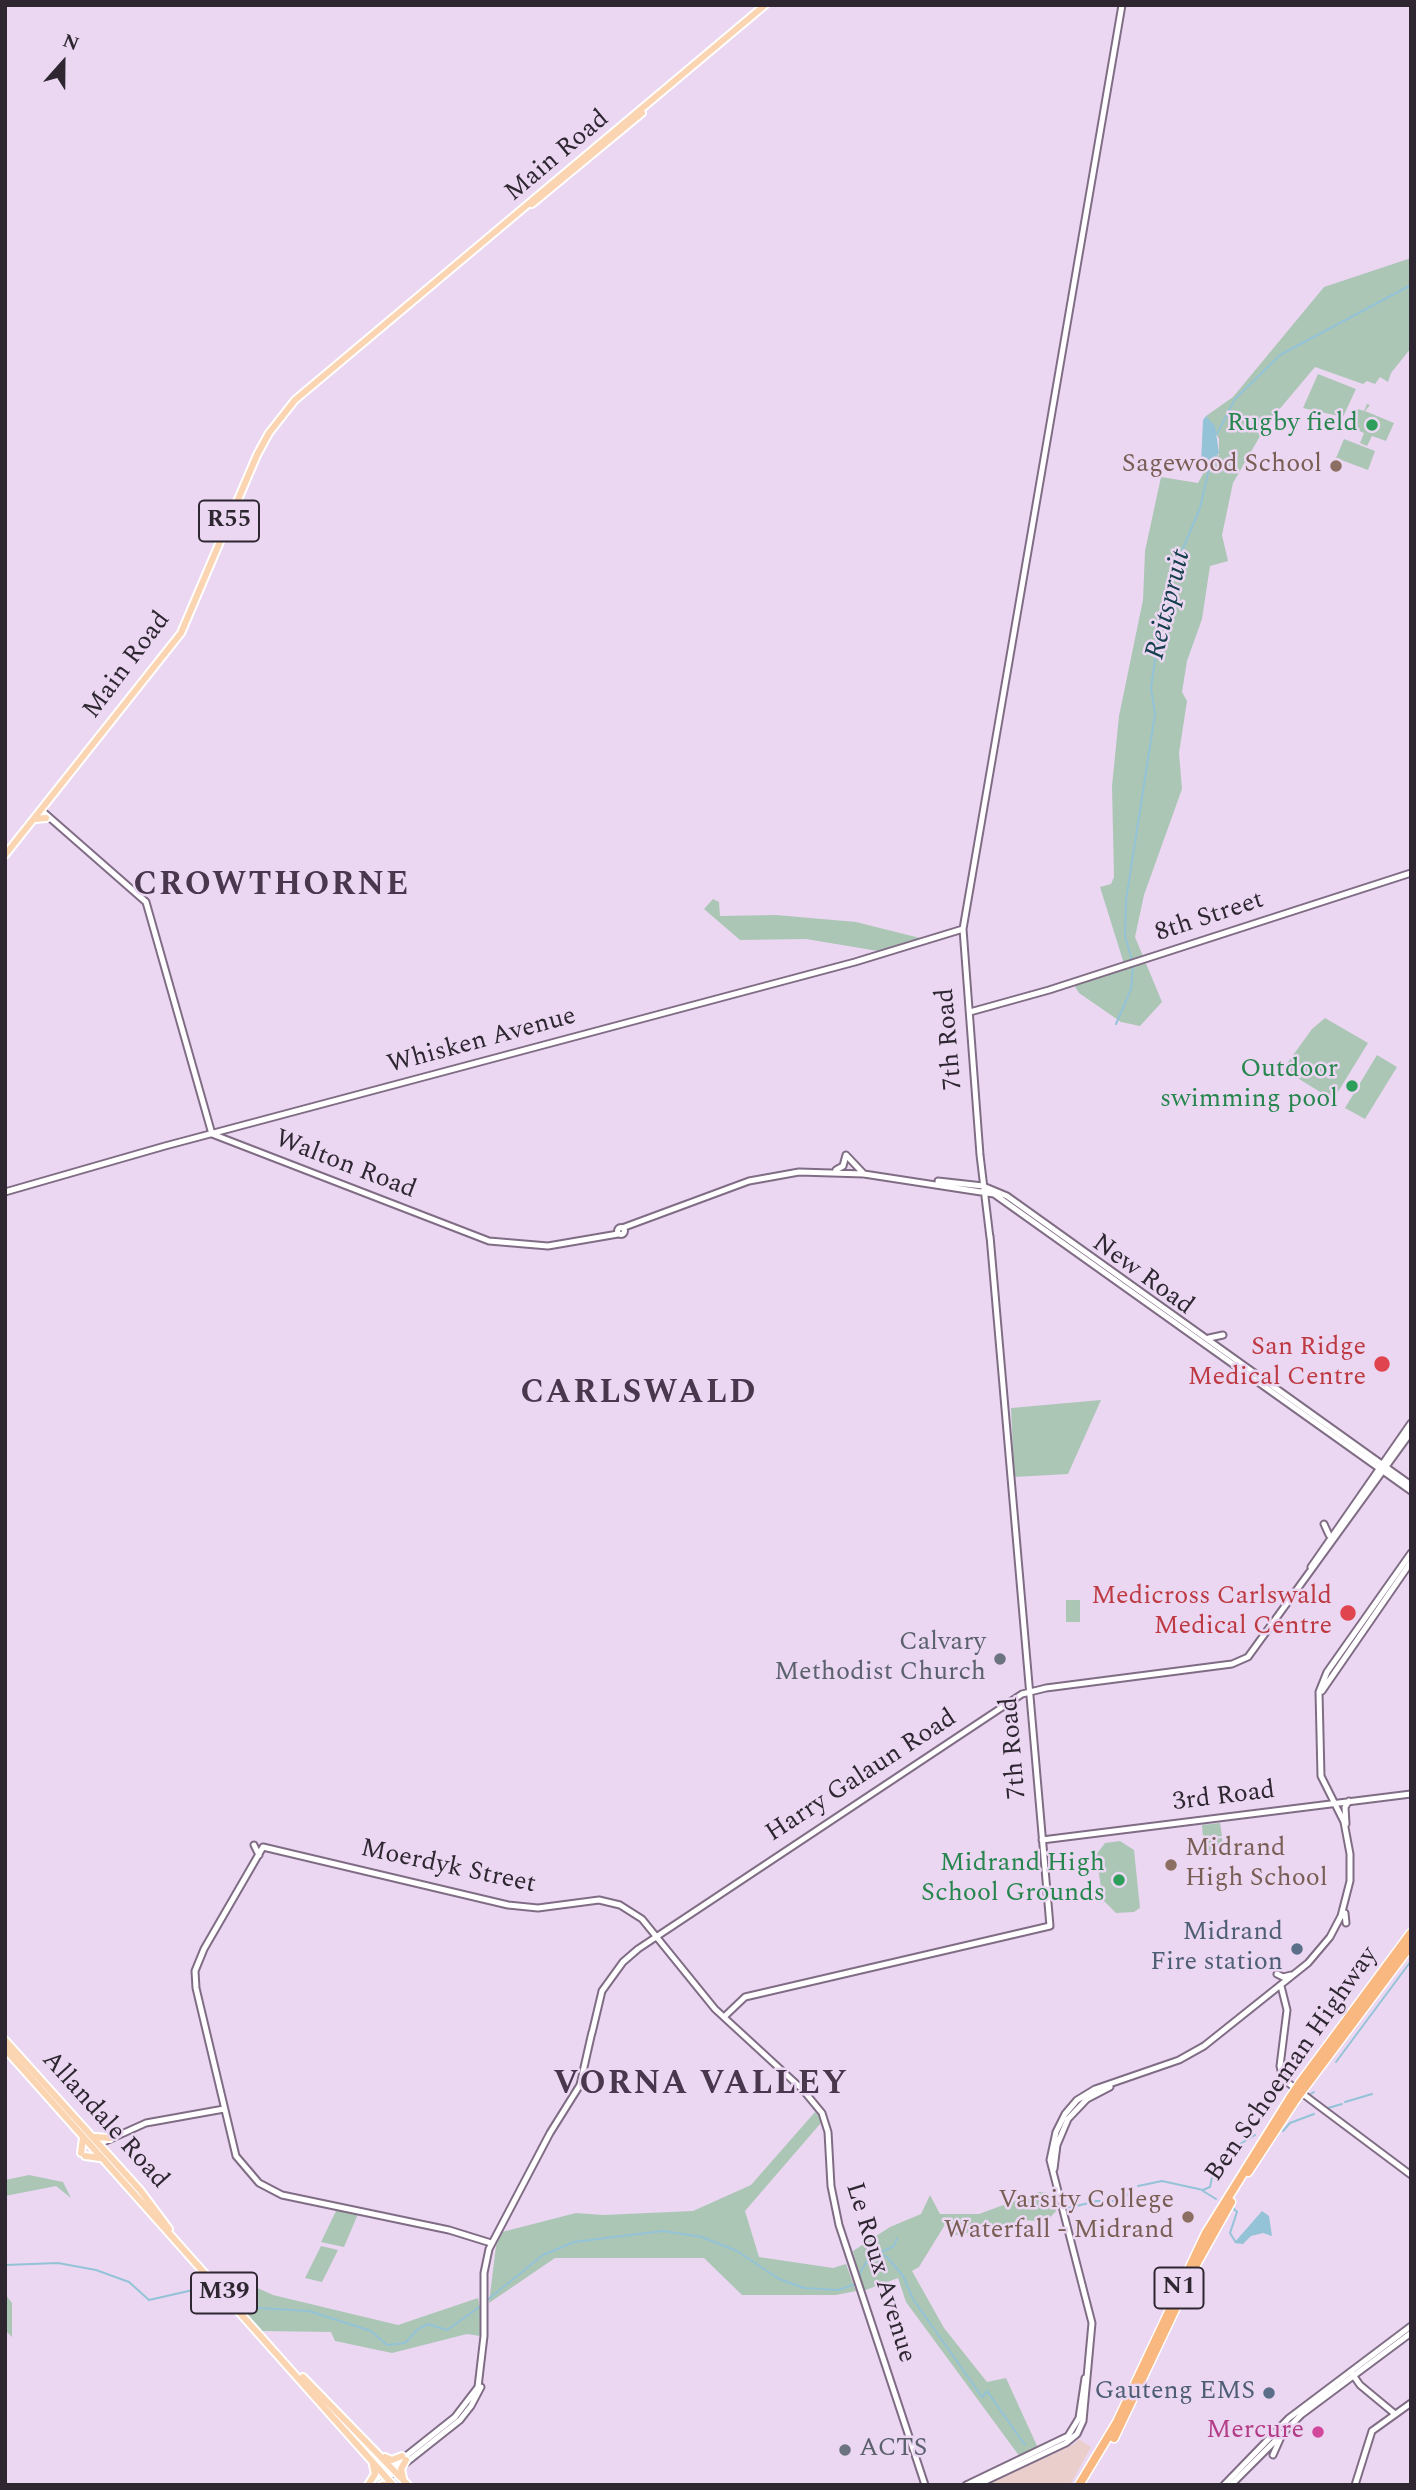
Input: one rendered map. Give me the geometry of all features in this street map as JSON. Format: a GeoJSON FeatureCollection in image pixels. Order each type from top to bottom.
{"type":"FeatureCollection","features":[{"type":"Feature","properties":{"kind":"highway","name":"Ben Schoeman Highway"},"geometry":{"type":"LineString","coordinates":[[1079,2485],[1123,2410],[1206,2233],[1292,2100],[1411,1933]]}},
{"type":"Feature","properties":{"kind":"highway","name":"Ben Schoeman Highway"},"geometry":{"type":"LineString","coordinates":[[1303,2085],[1411,1945]]}},
{"type":"Feature","properties":{"kind":"highway","name":"Ben Schoeman Highway"},"geometry":{"type":"LineString","coordinates":[[1086,2485],[1122,2424],[1212,2236],[1292,2100]]}},
{"type":"Feature","properties":{"kind":"main road","name":"Main Road"},"geometry":{"type":"LineString","coordinates":[[5,855],[181,633],[249,471],[282,416],[309,387],[578,161],[589,146],[604,138],[765,5]]}},
{"type":"Feature","properties":{"kind":"main road"},"geometry":{"type":"LineString","coordinates":[[988,781],[1122,5]]}},
{"type":"Feature","properties":{"kind":"main road","name":"Main Road"},"geometry":{"type":"LineString","coordinates":[[448,271],[552,189],[689,69]]}},
{"type":"Feature","properties":{"kind":"main road"},"geometry":{"type":"LineString","coordinates":[[988,781],[998,743],[1002,703]]}},
{"type":"Feature","properties":{"kind":"main road"},"geometry":{"type":"LineString","coordinates":[[988,743],[992,752]]}},
{"type":"Feature","properties":{"kind":"main road","name":"7th Road"},"geometry":{"type":"LineString","coordinates":[[724,2017],[745,1997],[1050,1926],[963,929],[988,781]]}},
{"type":"Feature","properties":{"kind":"main road"},"geometry":{"type":"LineString","coordinates":[[40,811],[126,883]]}},
{"type":"Feature","properties":{"kind":"main road"},"geometry":{"type":"LineString","coordinates":[[40,811],[64,828],[146,904],[212,1134]]}},
{"type":"Feature","properties":{"kind":"main road"},"geometry":{"type":"LineString","coordinates":[[33,820],[46,818]]}},
{"type":"Feature","properties":{"kind":"main road"},"geometry":{"type":"LineString","coordinates":[[64,828],[71,827]]}},
{"type":"Feature","properties":{"kind":"main road","name":"8th Street"},"geometry":{"type":"LineString","coordinates":[[969,1013],[1025,998],[1410,874]]}},
{"type":"Feature","properties":{"kind":"main road","name":"Whisken Avenue"},"geometry":{"type":"LineString","coordinates":[[6,1189],[845,965],[963,929]]}},
{"type":"Feature","properties":{"kind":"main road","name":"Walton Road"},"geometry":{"type":"LineString","coordinates":[[212,1134],[466,1233],[502,1241],[544,1244],[583,1240],[621,1231],[738,1185],[770,1176],[804,1171],[830,1171],[880,1177]]}},
{"type":"Feature","properties":{"kind":"main road"},"geometry":{"type":"LineString","coordinates":[[830,1171],[843,1166],[847,1155],[864,1174]]}},
{"type":"Feature","properties":{"kind":"main road","name":"Walton Road"},"geometry":{"type":"LineString","coordinates":[[804,1171],[917,1180],[985,1189]]}},
{"type":"Feature","properties":{"kind":"main road","name":"7th Road"},"geometry":{"type":"LineString","coordinates":[[985,1189],[990,1238]]}},
{"type":"Feature","properties":{"kind":"main road","name":"New Road"},"geometry":{"type":"LineString","coordinates":[[985,1189],[1213,1354],[1366,1459],[1411,1485]]}},
{"type":"Feature","properties":{"kind":"main road","name":"New Road"},"geometry":{"type":"LineString","coordinates":[[985,1189],[1007,1196],[1290,1398],[1300,1401],[1382,1468]]}},
{"type":"Feature","properties":{"kind":"main road"},"geometry":{"type":"LineString","coordinates":[[988,1203],[992,1197],[1000,1198]]}},
{"type":"Feature","properties":{"kind":"main road"},"geometry":{"type":"LineString","coordinates":[[1045,1224],[1072,1250]]}},
{"type":"Feature","properties":{"kind":"main road"},"geometry":{"type":"LineString","coordinates":[[1185,1323],[1213,1354]]}},
{"type":"Feature","properties":{"kind":"main road"},"geometry":{"type":"LineString","coordinates":[[1203,1336],[1224,1336],[1229,1354]]}},
{"type":"Feature","properties":{"kind":"main road"},"geometry":{"type":"LineString","coordinates":[[1216,1345],[1219,1352],[1251,1378]]}},
{"type":"Feature","properties":{"kind":"main road"},"geometry":{"type":"LineString","coordinates":[[1300,1401],[1302,1413]]}},
{"type":"Feature","properties":{"kind":"main road"},"geometry":{"type":"LineString","coordinates":[[1382,1468],[1411,1423]]}},
{"type":"Feature","properties":{"kind":"main road"},"geometry":{"type":"LineString","coordinates":[[1382,1468],[1411,1432]]}},
{"type":"Feature","properties":{"kind":"main road"},"geometry":{"type":"LineString","coordinates":[[1364,1452],[1381,1457],[1392,1449]]}},
{"type":"Feature","properties":{"kind":"main road"},"geometry":{"type":"LineString","coordinates":[[1376,1481],[1396,1477],[1392,1457]]}},
{"type":"Feature","properties":{"kind":"main road"},"geometry":{"type":"LineString","coordinates":[[1366,1459],[1372,1469],[1368,1483]]}},
{"type":"Feature","properties":{"kind":"main road","name":"Harry Galaun Road"},"geometry":{"type":"LineString","coordinates":[[384,2475],[460,2420],[476,2398],[485,2362],[484,2273],[491,2243],[578,2089],[598,2004],[607,1984],[623,1962],[656,1937],[1029,1690],[1238,1662],[1254,1652],[1376,1481],[1382,1468]]}},
{"type":"Feature","properties":{"kind":"main road","name":"Harry Galaun Road"},"geometry":{"type":"LineString","coordinates":[[1300,1588],[1324,1544],[1382,1468]]}},
{"type":"Feature","properties":{"kind":"main road","name":"New Road"},"geometry":{"type":"LineString","coordinates":[[1396,1477],[1411,1491]]}},
{"type":"Feature","properties":{"kind":"main road"},"geometry":{"type":"LineString","coordinates":[[1324,1544],[1329,1532],[1325,1524],[1335,1525],[1342,1519]]}},
{"type":"Feature","properties":{"kind":"main road"},"geometry":{"type":"LineString","coordinates":[[1347,1831],[1321,1776],[1319,1711],[1324,1685],[1340,1656],[1411,1553]]}},
{"type":"Feature","properties":{"kind":"main road"},"geometry":{"type":"LineString","coordinates":[[1340,1656],[1411,1562]]}},
{"type":"Feature","properties":{"kind":"main road","name":"3rd Road"},"geometry":{"type":"LineString","coordinates":[[1042,1840],[1411,1794]]}},
{"type":"Feature","properties":{"kind":"main road"},"geometry":{"type":"LineString","coordinates":[[1346,1923],[1351,1872],[1345,1809],[1349,1801]]}},
{"type":"Feature","properties":{"kind":"main road"},"geometry":{"type":"LineString","coordinates":[[254,1845],[259,1855],[204,1949],[195,1971],[196,1987],[236,2156],[270,2190],[300,2199],[449,2230],[491,2243]]}},
{"type":"Feature","properties":{"kind":"main road","name":"Moerdyk Street"},"geometry":{"type":"LineString","coordinates":[[259,1855],[263,1847],[508,1906],[538,1908],[597,1897],[628,1909],[642,1919],[656,1937]]}},
{"type":"Feature","properties":{"kind":"main road"},"geometry":{"type":"LineString","coordinates":[[977,2485],[1061,2446],[1077,2434],[1083,2421],[1092,2347],[1090,2312],[1056,2189],[1055,2154],[1066,2118],[1095,2094],[1188,2059],[1224,2031],[1280,1987],[1331,1937],[1347,1899]]}},
{"type":"Feature","properties":{"kind":"main road","name":"Le Roux Avenue"},"geometry":{"type":"LineString","coordinates":[[656,1937],[724,2017],[803,2090],[822,2113],[828,2132],[835,2208],[927,2485]]}},
{"type":"Feature","properties":{"kind":"main road"},"geometry":{"type":"LineString","coordinates":[[1277,1974],[1285,1977],[1297,1972]]}},
{"type":"Feature","properties":{"kind":"main road"},"geometry":{"type":"LineString","coordinates":[[1280,1987],[1285,2012],[1280,2070],[1283,2079],[1411,2175]]}},
{"type":"Feature","properties":{"kind":"main road"},"geometry":{"type":"LineString","coordinates":[[1280,1987],[1287,2010],[1282,2043]]}},
{"type":"Feature","properties":{"kind":"main road"},"geometry":{"type":"LineString","coordinates":[[1272,1993],[1283,1999]]}},
{"type":"Feature","properties":{"kind":"main road","name":"Allandale Road"},"geometry":{"type":"LineString","coordinates":[[5,2040],[86,2135]]}},
{"type":"Feature","properties":{"kind":"main road","name":"Allandale Road"},"geometry":{"type":"LineString","coordinates":[[5,2049],[97,2147],[105,2161],[279,2354],[392,2485]]}},
{"type":"Feature","properties":{"kind":"main road"},"geometry":{"type":"LineString","coordinates":[[97,2147],[127,2130],[150,2122],[224,2109]]}},
{"type":"Feature","properties":{"kind":"main road"},"geometry":{"type":"LineString","coordinates":[[105,2161],[95,2156],[83,2155],[86,2135],[111,2140]]}},
{"type":"Feature","properties":{"kind":"main road"},"geometry":{"type":"LineString","coordinates":[[111,2140],[113,2158]]}},
{"type":"Feature","properties":{"kind":"main road","name":"Allandale Road"},"geometry":{"type":"LineString","coordinates":[[97,2147],[113,2158],[164,2218],[170,2231]]}},
{"type":"Feature","properties":{"kind":"main road"},"geometry":{"type":"LineString","coordinates":[[966,2485],[1054,2445],[1075,2429],[1085,2378],[1090,2312]]}},
{"type":"Feature","properties":{"kind":"main road"},"geometry":{"type":"LineString","coordinates":[[1231,2485],[1286,2428],[1343,2382],[1358,2364],[1411,2326]]}},
{"type":"Feature","properties":{"kind":"main road"},"geometry":{"type":"LineString","coordinates":[[1224,2485],[1289,2418],[1351,2372],[1411,2333]]}},
{"type":"Feature","properties":{"kind":"main road"},"geometry":{"type":"LineString","coordinates":[[1092,2347],[1099,2351]]}},
{"type":"Feature","properties":{"kind":"main road","name":"Allandale Road"},"geometry":{"type":"LineString","coordinates":[[279,2354],[407,2484]]}},
{"type":"Feature","properties":{"kind":"main road"},"geometry":{"type":"LineString","coordinates":[[1350,2362],[1358,2364]]}},
{"type":"Feature","properties":{"kind":"main road"},"geometry":{"type":"LineString","coordinates":[[1351,2372],[1360,2385],[1395,2414]]}},
{"type":"Feature","properties":{"kind":"main road"},"geometry":{"type":"LineString","coordinates":[[1343,2382],[1360,2385]]}},
{"type":"Feature","properties":{"kind":"main road"},"geometry":{"type":"LineString","coordinates":[[1382,2403],[1386,2413],[1382,2423]]}},
{"type":"Feature","properties":{"kind":"main road"},"geometry":{"type":"LineString","coordinates":[[1355,2485],[1370,2436],[1382,2423],[1411,2403]]}},
{"type":"Feature","properties":{"kind":"main road"},"geometry":{"type":"LineString","coordinates":[[1273,2455],[1286,2428]]}},
{"type":"Feature","properties":{"kind":"main road"},"geometry":{"type":"LineString","coordinates":[[375,2449],[390,2460],[404,2458],[401,2470],[407,2484]]}},
{"type":"Feature","properties":{"kind":"main road"},"geometry":{"type":"LineString","coordinates":[[369,2458],[376,2472],[369,2485]]}},
{"type":"Feature","properties":{"kind":"main road"},"geometry":{"type":"LineString","coordinates":[[1245,2481],[1249,2465]]}},
{"type":"Feature","properties":{"kind":"main road"},"geometry":{"type":"LineString","coordinates":[[369,2485],[384,2475]]}},
{"type":"Feature","properties":{"kind":"main road"},"geometry":{"type":"LineString","coordinates":[[384,2475],[380,2485],[392,2485]]}},
{"type":"Feature","properties":{"kind":"shaded area"},"geometry":{"type":"Polygon","coordinates":[[[1079,2439],[1091,2447],[1070,2485],[985,2485],[1073,2445],[1079,2439]]]}},
{"type":"Feature","properties":{"kind":"green space","name":"Reitspruit"},"geometry":{"type":"Polygon","coordinates":[[[1411,258],[1411,348],[1391,373],[1388,382],[1380,377],[1375,384],[1367,381],[1363,384],[1315,367],[1267,424],[1233,483],[1222,535],[1228,561],[1210,566],[1202,619],[1187,661],[1182,692],[1187,701],[1179,753],[1182,789],[1144,895],[1135,937],[1162,1002],[1140,1026],[1121,1022],[1079,993],[1074,985],[1125,967],[1100,887],[1111,884],[1114,877],[1112,786],[1119,716],[1143,600],[1145,551],[1161,477],[1198,483],[1203,474],[1203,458],[1219,455],[1219,439],[1206,416],[1233,397],[1324,287],[1411,258]]]}},
{"type":"Feature","properties":{"kind":"green space"},"geometry":{"type":"Polygon","coordinates":[[[1318,374],[1356,389],[1343,417],[1303,408],[1318,374]]]}},
{"type":"Feature","properties":{"kind":"green space","name":"Rugby field"},"geometry":{"type":"Polygon","coordinates":[[[1367,404],[1370,405],[1365,411],[1394,423],[1386,441],[1372,436],[1367,446],[1360,443],[1364,433],[1350,427],[1358,409],[1364,411],[1367,404]]]}},
{"type":"Feature","properties":{"kind":"green space"},"geometry":{"type":"Polygon","coordinates":[[[1344,439],[1375,451],[1368,470],[1336,458],[1344,439]]]}},
{"type":"Feature","properties":{"kind":"green space"},"geometry":{"type":"Polygon","coordinates":[[[713,899],[719,902],[720,916],[776,915],[856,922],[920,938],[878,951],[806,939],[740,940],[704,909],[713,899]]]}},
{"type":"Feature","properties":{"kind":"green space"},"geometry":{"type":"Polygon","coordinates":[[[1325,1018],[1368,1043],[1333,1100],[1283,1069],[1312,1029],[1325,1018]]]}},
{"type":"Feature","properties":{"kind":"green space"},"geometry":{"type":"Polygon","coordinates":[[[1377,1055],[1397,1067],[1365,1119],[1345,1108],[1377,1055]]]}},
{"type":"Feature","properties":{"kind":"green space"},"geometry":{"type":"Polygon","coordinates":[[[1101,1400],[1068,1474],[1014,1477],[1011,1408],[1101,1400]]]}},
{"type":"Feature","properties":{"kind":"green space"},"geometry":{"type":"Polygon","coordinates":[[[1066,1600],[1080,1600],[1080,1622],[1066,1622],[1066,1600]]]}},
{"type":"Feature","properties":{"kind":"green space"},"geometry":{"type":"Polygon","coordinates":[[[1220,1823],[1222,1836],[1203,1838],[1202,1825],[1220,1823]]]}},
{"type":"Feature","properties":{"kind":"green space"},"geometry":{"type":"Polygon","coordinates":[[[1222,1838],[1224,1850],[1205,1852],[1203,1840],[1222,1838]]]}},
{"type":"Feature","properties":{"kind":"green space","name":"Midrand High School Grounds"},"geometry":{"type":"Polygon","coordinates":[[[1120,1841],[1134,1850],[1140,1908],[1134,1912],[1116,1913],[1103,1900],[1096,1855],[1105,1843],[1120,1841]]]}},
{"type":"Feature","properties":{"kind":"green space"},"geometry":{"type":"Polygon","coordinates":[[[815,2112],[822,2119],[820,2124],[745,2211],[759,2257],[833,2268],[846,2264],[856,2291],[836,2295],[742,2295],[704,2258],[555,2258],[489,2303],[496,2246],[502,2232],[576,2213],[603,2215],[693,2211],[751,2185],[815,2112]]]}},
{"type":"Feature","properties":{"kind":"green space"},"geometry":{"type":"Polygon","coordinates":[[[29,2175],[63,2182],[71,2198],[56,2186],[5,2196],[5,2180],[29,2175]]]}},
{"type":"Feature","properties":{"kind":"green space"},"geometry":{"type":"Polygon","coordinates":[[[1039,2192],[1049,2193],[1056,2211],[1046,2222],[1024,2220],[959,2235],[950,2235],[946,2223],[919,2267],[912,2271],[944,2328],[987,2382],[1006,2378],[1038,2448],[1020,2457],[906,2302],[898,2278],[863,2291],[853,2251],[890,2227],[921,2214],[930,2195],[940,2214],[979,2214],[1039,2192]]]}},
{"type":"Feature","properties":{"kind":"green space"},"geometry":{"type":"Polygon","coordinates":[[[337,2209],[358,2214],[344,2247],[321,2242],[337,2209]]]}},
{"type":"Feature","properties":{"kind":"green space"},"geometry":{"type":"Polygon","coordinates":[[[321,2246],[338,2250],[322,2282],[305,2278],[321,2246]]]}},
{"type":"Feature","properties":{"kind":"green space"},"geometry":{"type":"Polygon","coordinates":[[[240,2280],[273,2295],[398,2325],[478,2298],[481,2314],[480,2336],[467,2334],[392,2353],[335,2341],[331,2332],[262,2331],[219,2282],[240,2280]]]}},
{"type":"Feature","properties":{"kind":"green space"},"geometry":{"type":"Polygon","coordinates":[[[5,2294],[12,2303],[12,2337],[5,2330],[5,2294]]]}},
{"type":"Feature","properties":{"kind":"water"},"geometry":{"type":"Polygon","coordinates":[[[1206,416],[1215,426],[1219,453],[1213,460],[1203,459],[1201,463],[1203,420],[1206,416]]]}},
{"type":"Feature","properties":{"kind":"water"},"geometry":{"type":"Polygon","coordinates":[[[1262,2211],[1269,2216],[1272,2236],[1263,2233],[1251,2236],[1243,2244],[1234,2243],[1262,2211]]]}},
{"type":"Feature","properties":{"kind":"waterway","name":"Reitspruit"},"geometry":{"type":"LineString","coordinates":[[1217,434],[1235,399],[1280,355],[1411,285]]}},
{"type":"Feature","properties":{"kind":"waterway","name":"Reitspruit"},"geometry":{"type":"LineString","coordinates":[[1132,960],[1125,936],[1126,900],[1155,714],[1151,688],[1159,631],[1176,565],[1200,508],[1211,460]]}},
{"type":"Feature","properties":{"kind":"waterway","name":"Reitspruit"},"geometry":{"type":"LineString","coordinates":[[1116,1024],[1131,989],[1133,965]]}},
{"type":"Feature","properties":{"kind":"waterway"},"geometry":{"type":"LineString","coordinates":[[1336,2062],[1411,1961]]}},
{"type":"Feature","properties":{"kind":"waterway"},"geometry":{"type":"LineString","coordinates":[[1309,2095],[1314,2092]]}},
{"type":"Feature","properties":{"kind":"waterway"},"geometry":{"type":"LineString","coordinates":[[1345,2102],[1372,2094]]}},
{"type":"Feature","properties":{"kind":"waterway"},"geometry":{"type":"LineString","coordinates":[[1328,2108],[1342,2104]]}},
{"type":"Feature","properties":{"kind":"waterway"},"geometry":{"type":"LineString","coordinates":[[1283,2131],[1290,2123],[1314,2114]]}},
{"type":"Feature","properties":{"kind":"waterway"},"geometry":{"type":"LineString","coordinates":[[1220,2169],[1235,2147],[1255,2135]]}},
{"type":"Feature","properties":{"kind":"waterway"},"geometry":{"type":"LineString","coordinates":[[1138,2186],[1162,2181],[1203,2190],[1210,2187],[1213,2173]]}},
{"type":"Feature","properties":{"kind":"waterway"},"geometry":{"type":"LineString","coordinates":[[1068,2208],[1097,2201],[1119,2201],[1132,2191]]}},
{"type":"Feature","properties":{"kind":"waterway"},"geometry":{"type":"LineString","coordinates":[[1203,2191],[1216,2199]]}},
{"type":"Feature","properties":{"kind":"waterway"},"geometry":{"type":"LineString","coordinates":[[1234,2209],[1237,2212],[1230,2233],[1235,2241]]}},
{"type":"Feature","properties":{"kind":"waterway"},"geometry":{"type":"LineString","coordinates":[[486,2301],[543,2255],[574,2242],[663,2231],[702,2237],[737,2251],[779,2279],[804,2288],[838,2290],[856,2284]]}},
{"type":"Feature","properties":{"kind":"waterway"},"geometry":{"type":"LineString","coordinates":[[880,2253],[894,2246],[897,2238]]}},
{"type":"Feature","properties":{"kind":"waterway"},"geometry":{"type":"LineString","coordinates":[[860,2281],[860,2273],[867,2261],[880,2254],[887,2257],[903,2276],[913,2299],[982,2397],[987,2391],[1025,2445]]}},
{"type":"Feature","properties":{"kind":"waterway"},"geometry":{"type":"LineString","coordinates":[[5,2265],[58,2263],[96,2270],[129,2282],[149,2300],[193,2290],[234,2311]]}},
{"type":"Feature","properties":{"kind":"waterway"},"geometry":{"type":"LineString","coordinates":[[241,2307],[309,2311],[371,2331],[387,2345],[405,2343],[418,2329],[428,2324],[447,2330],[482,2305]]}},
{"type":"Feature","properties":{"kind":"place","name":"Rugby field"},"geometry":{"type":"Point","coordinates":[1372,425]}},
{"type":"Feature","properties":{"kind":"place","name":"Sagewood School"},"geometry":{"type":"Point","coordinates":[1336,466]}},
{"type":"Feature","properties":{"kind":"place","name":"Outdoor swimming pool"},"geometry":{"type":"Point","coordinates":[1352,1086]}},
{"type":"Feature","properties":{"kind":"place","name":"San Ridge Medical Centre"},"geometry":{"type":"Point","coordinates":[1382,1364]}},
{"type":"Feature","properties":{"kind":"place","name":"Medicross Carlswald Medical Centre"},"geometry":{"type":"Point","coordinates":[1348,1613]}},
{"type":"Feature","properties":{"kind":"place","name":"Calvary Methodist Church"},"geometry":{"type":"Point","coordinates":[1000,1659]}},
{"type":"Feature","properties":{"kind":"place","name":"Midrand High School"},"geometry":{"type":"Point","coordinates":[1171,1865]}},
{"type":"Feature","properties":{"kind":"place","name":"Midrand High School Grounds"},"geometry":{"type":"Point","coordinates":[1119,1880]}},
{"type":"Feature","properties":{"kind":"place","name":"Midrand Fire station"},"geometry":{"type":"Point","coordinates":[1297,1949]}},
{"type":"Feature","properties":{"kind":"place","name":"Varsity College Waterfall - Midrand"},"geometry":{"type":"Point","coordinates":[1188,2217]}},
{"type":"Feature","properties":{"kind":"place","name":"Gauteng EMS"},"geometry":{"type":"Point","coordinates":[1269,2393]}},
{"type":"Feature","properties":{"kind":"place","name":"Mercure"},"geometry":{"type":"Point","coordinates":[1318,2432]}},
{"type":"Feature","properties":{"kind":"place","name":"ACTS"},"geometry":{"type":"Point","coordinates":[845,2450]}},
{"type":"Feature","properties":{"kind":"district","name":"CROWTHORNE"},"geometry":{"type":"Point","coordinates":[272,888]}},
{"type":"Feature","properties":{"kind":"district","name":"CARLSWALD"},"geometry":{"type":"Point","coordinates":[639,1396]}},
{"type":"Feature","properties":{"kind":"district","name":"VORNA VALLEY"},"geometry":{"type":"Point","coordinates":[701,2087]}}]}
